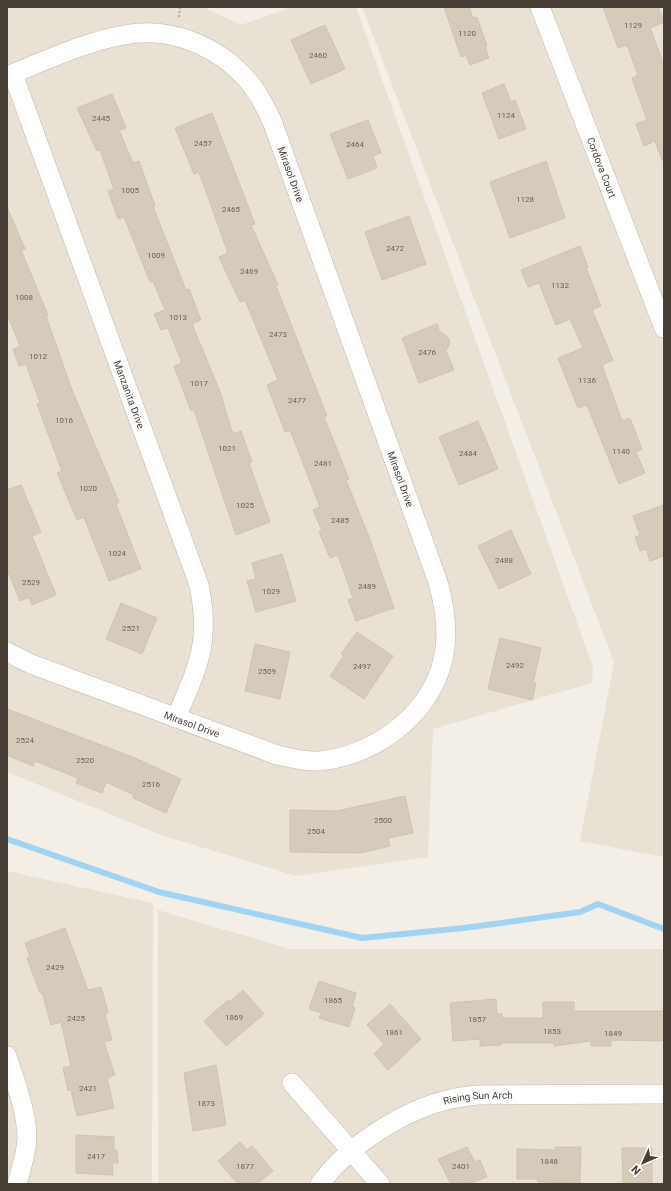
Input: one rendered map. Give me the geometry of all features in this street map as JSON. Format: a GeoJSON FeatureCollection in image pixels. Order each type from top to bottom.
{"type":"FeatureCollection","features":[{"type":"Feature","properties":{"kind":"street","name":"Cordova Court"},"geometry":{"type":"LineString","coordinates":[[540,7],[664,328]]}},
{"type":"Feature","properties":{"kind":"street","name":"Mirasol Drive"},"geometry":{"type":"LineString","coordinates":[[7,652],[31,664],[277,755],[297,760],[318,761],[340,758],[362,750],[384,739],[403,724],[420,706],[432,687],[440,669],[445,649],[447,629],[441,594],[272,120],[262,99],[249,81],[234,66],[193,41],[171,35],[148,32],[125,34],[98,41],[10,75]]}},
{"type":"Feature","properties":{"kind":"street","name":"Manzanita Drive"},"geometry":{"type":"LineString","coordinates":[[10,75],[199,585],[204,622],[202,650],[197,668],[176,718]]}},
{"type":"Feature","properties":{"kind":"street"},"geometry":{"type":"LineString","coordinates":[[7,1056],[25,1119],[27,1139],[24,1162],[16,1184]]}},
{"type":"Feature","properties":{"kind":"street"},"geometry":{"type":"LineString","coordinates":[[292,1083],[380,1184]]}},
{"type":"Feature","properties":{"kind":"street","name":"Rising Sun Arch"},"geometry":{"type":"LineString","coordinates":[[320,1184],[330,1170],[351,1151],[392,1123],[429,1106],[450,1099],[478,1095],[664,1094]]}},
{"type":"Feature","properties":{"kind":"path"},"geometry":{"type":"LineString","coordinates":[[179,17],[180,7]]}},
{"type":"Feature","properties":{"kind":"shaded area"},"geometry":{"type":"Polygon","coordinates":[[[7,7],[203,7],[241,25],[292,7],[356,7],[593,667],[592,683],[433,729],[428,857],[296,876],[161,835],[7,772],[7,7]]]}},
{"type":"Feature","properties":{"kind":"shaded area"},"geometry":{"type":"Polygon","coordinates":[[[362,7],[664,7],[664,857],[580,841],[614,662],[362,7]]]}},
{"type":"Feature","properties":{"kind":"shaded area"},"geometry":{"type":"Polygon","coordinates":[[[7,871],[153,903],[152,1184],[7,1184],[7,871]]]}},
{"type":"Feature","properties":{"kind":"shaded area"},"geometry":{"type":"Polygon","coordinates":[[[158,910],[290,949],[664,949],[664,1184],[158,1184],[158,910]]]}},
{"type":"Feature","properties":{"kind":"building"},"geometry":{"type":"Polygon","coordinates":[[[444,7],[469,7],[473,18],[477,17],[487,46],[485,47],[489,58],[470,65],[466,55],[461,57],[444,7]]]}},
{"type":"Feature","properties":{"kind":"building"},"geometry":{"type":"Polygon","coordinates":[[[603,7],[658,7],[664,22],[650,28],[664,65],[664,160],[662,160],[655,141],[644,146],[636,124],[647,120],[632,78],[638,75],[627,45],[618,48],[603,7]]]}},
{"type":"Feature","properties":{"kind":"building"},"geometry":{"type":"Polygon","coordinates":[[[325,25],[345,69],[311,84],[291,40],[325,25]]]}},
{"type":"Feature","properties":{"kind":"building"},"geometry":{"type":"Polygon","coordinates":[[[504,84],[511,102],[515,100],[526,129],[499,139],[482,93],[504,84]]]}},
{"type":"Feature","properties":{"kind":"building"},"geometry":{"type":"Polygon","coordinates":[[[112,94],[126,128],[119,130],[133,163],[139,161],[155,206],[153,207],[186,290],[189,289],[201,320],[192,324],[223,399],[233,434],[241,431],[252,462],[249,463],[270,522],[236,535],[194,410],[191,411],[174,366],[182,363],[168,328],[161,330],[154,314],[165,310],[153,281],[150,282],[124,217],[118,219],[108,191],[114,189],[100,150],[97,151],[77,108],[112,94]]]}},
{"type":"Feature","properties":{"kind":"building"},"geometry":{"type":"Polygon","coordinates":[[[212,113],[255,224],[251,225],[278,285],[276,286],[327,416],[324,417],[349,479],[346,480],[369,537],[394,608],[356,621],[348,600],[353,598],[338,555],[330,558],[319,532],[322,531],[313,510],[320,507],[290,430],[285,432],[267,385],[278,380],[245,300],[240,302],[219,257],[228,253],[199,172],[194,174],[175,128],[212,113]]]}},
{"type":"Feature","properties":{"kind":"building"},"geometry":{"type":"Polygon","coordinates":[[[368,120],[381,153],[373,156],[377,168],[348,179],[330,134],[368,120]]]}},
{"type":"Feature","properties":{"kind":"building"},"geometry":{"type":"Polygon","coordinates":[[[546,161],[565,218],[510,238],[490,182],[546,161]]]}},
{"type":"Feature","properties":{"kind":"building"},"geometry":{"type":"Polygon","coordinates":[[[7,207],[25,249],[21,250],[48,315],[46,316],[72,390],[119,502],[116,504],[141,569],[109,581],[84,517],[77,520],[57,473],[62,471],[37,404],[40,403],[26,364],[19,366],[13,349],[20,346],[7,314],[7,207]]]}},
{"type":"Feature","properties":{"kind":"building"},"geometry":{"type":"Polygon","coordinates":[[[409,216],[426,264],[382,280],[365,232],[409,216]]]}},
{"type":"Feature","properties":{"kind":"building"},"geometry":{"type":"Polygon","coordinates":[[[580,246],[588,267],[586,268],[601,306],[592,310],[613,360],[602,365],[622,421],[630,418],[642,449],[636,452],[645,473],[619,484],[587,405],[578,408],[558,358],[583,348],[570,319],[556,325],[539,283],[528,287],[521,270],[580,246]]]}},
{"type":"Feature","properties":{"kind":"building"},"geometry":{"type":"Polygon","coordinates":[[[437,324],[439,331],[448,337],[450,343],[446,351],[454,370],[419,383],[402,338],[437,324]]]}},
{"type":"Feature","properties":{"kind":"building"},"geometry":{"type":"Polygon","coordinates":[[[478,421],[498,469],[459,485],[439,437],[478,421]]]}},
{"type":"Feature","properties":{"kind":"building"},"geometry":{"type":"Polygon","coordinates":[[[21,485],[41,532],[32,536],[56,595],[32,605],[29,597],[20,601],[7,569],[7,490],[21,485]]]}},
{"type":"Feature","properties":{"kind":"building"},"geometry":{"type":"Polygon","coordinates":[[[664,505],[664,556],[650,561],[646,549],[640,551],[635,537],[640,535],[633,516],[664,505]]]}},
{"type":"Feature","properties":{"kind":"building"},"geometry":{"type":"Polygon","coordinates":[[[511,530],[531,574],[499,589],[478,546],[511,530]]]}},
{"type":"Feature","properties":{"kind":"building"},"geometry":{"type":"Polygon","coordinates":[[[282,554],[296,601],[256,612],[247,581],[256,579],[252,563],[282,554]]]}},
{"type":"Feature","properties":{"kind":"building"},"geometry":{"type":"Polygon","coordinates":[[[121,603],[157,618],[142,654],[106,639],[121,603]]]}},
{"type":"Feature","properties":{"kind":"building"},"geometry":{"type":"Polygon","coordinates":[[[357,632],[393,656],[364,699],[330,676],[344,656],[341,654],[357,632]]]}},
{"type":"Feature","properties":{"kind":"building"},"geometry":{"type":"Polygon","coordinates":[[[500,638],[541,648],[533,683],[536,683],[532,700],[488,689],[500,638]]]}},
{"type":"Feature","properties":{"kind":"building"},"geometry":{"type":"Polygon","coordinates":[[[255,644],[290,652],[280,699],[245,691],[255,644]]]}},
{"type":"Feature","properties":{"kind":"building"},"geometry":{"type":"Polygon","coordinates":[[[7,709],[135,758],[181,779],[166,813],[133,798],[134,795],[106,782],[102,793],[76,783],[78,778],[35,761],[33,766],[7,755],[7,709]]]}},
{"type":"Feature","properties":{"kind":"building"},"geometry":{"type":"Polygon","coordinates":[[[405,796],[413,833],[388,838],[390,846],[360,853],[290,852],[290,810],[337,811],[405,796]]]}},
{"type":"Feature","properties":{"kind":"building"},"geometry":{"type":"Polygon","coordinates":[[[65,928],[88,990],[101,987],[108,1012],[105,1014],[112,1040],[104,1042],[115,1075],[107,1078],[114,1108],[77,1116],[71,1090],[68,1091],[63,1068],[71,1066],[61,1022],[51,1025],[42,992],[40,993],[27,958],[30,956],[25,943],[65,928]]]}},
{"type":"Feature","properties":{"kind":"building"},"geometry":{"type":"Polygon","coordinates":[[[319,981],[356,993],[352,1007],[355,1008],[349,1027],[319,1018],[321,1013],[309,1009],[319,981]]]}},
{"type":"Feature","properties":{"kind":"building"},"geometry":{"type":"Polygon","coordinates":[[[243,990],[264,1014],[226,1046],[204,1021],[228,1000],[229,1002],[243,990]]]}},
{"type":"Feature","properties":{"kind":"building"},"geometry":{"type":"Polygon","coordinates":[[[496,999],[497,1014],[502,1014],[502,1018],[543,1018],[543,1002],[574,1002],[574,1011],[664,1011],[664,1041],[611,1040],[611,1046],[591,1046],[591,1041],[554,1046],[554,1043],[501,1043],[501,1045],[480,1046],[480,1039],[453,1041],[450,1003],[496,999]]]}},
{"type":"Feature","properties":{"kind":"building"},"geometry":{"type":"Polygon","coordinates":[[[390,1004],[421,1039],[388,1070],[374,1054],[384,1044],[367,1025],[390,1004]]]}},
{"type":"Feature","properties":{"kind":"building"},"geometry":{"type":"Polygon","coordinates":[[[216,1065],[226,1125],[193,1131],[184,1073],[216,1065]]]}},
{"type":"Feature","properties":{"kind":"building"},"geometry":{"type":"Polygon","coordinates":[[[76,1135],[114,1137],[114,1150],[117,1151],[118,1163],[112,1163],[113,1175],[76,1173],[76,1135]]]}},
{"type":"Feature","properties":{"kind":"building"},"geometry":{"type":"Polygon","coordinates":[[[240,1142],[247,1150],[252,1146],[273,1171],[257,1184],[238,1184],[218,1161],[240,1142]]]}},
{"type":"Feature","properties":{"kind":"building"},"geometry":{"type":"Polygon","coordinates":[[[467,1147],[475,1162],[480,1160],[487,1177],[469,1184],[451,1184],[438,1159],[467,1147]]]}},
{"type":"Feature","properties":{"kind":"building"},"geometry":{"type":"Polygon","coordinates":[[[555,1147],[581,1147],[580,1183],[538,1182],[538,1179],[517,1179],[517,1149],[555,1150],[555,1147]]]}},
{"type":"Feature","properties":{"kind":"building"},"geometry":{"type":"Polygon","coordinates":[[[622,1148],[652,1148],[652,1184],[623,1184],[622,1148]]]}},
{"type":"Feature","properties":{"kind":"waterway"},"geometry":{"type":"LineString","coordinates":[[7,839],[159,892],[362,938],[464,928],[580,912],[598,904],[664,929]]}}]}
